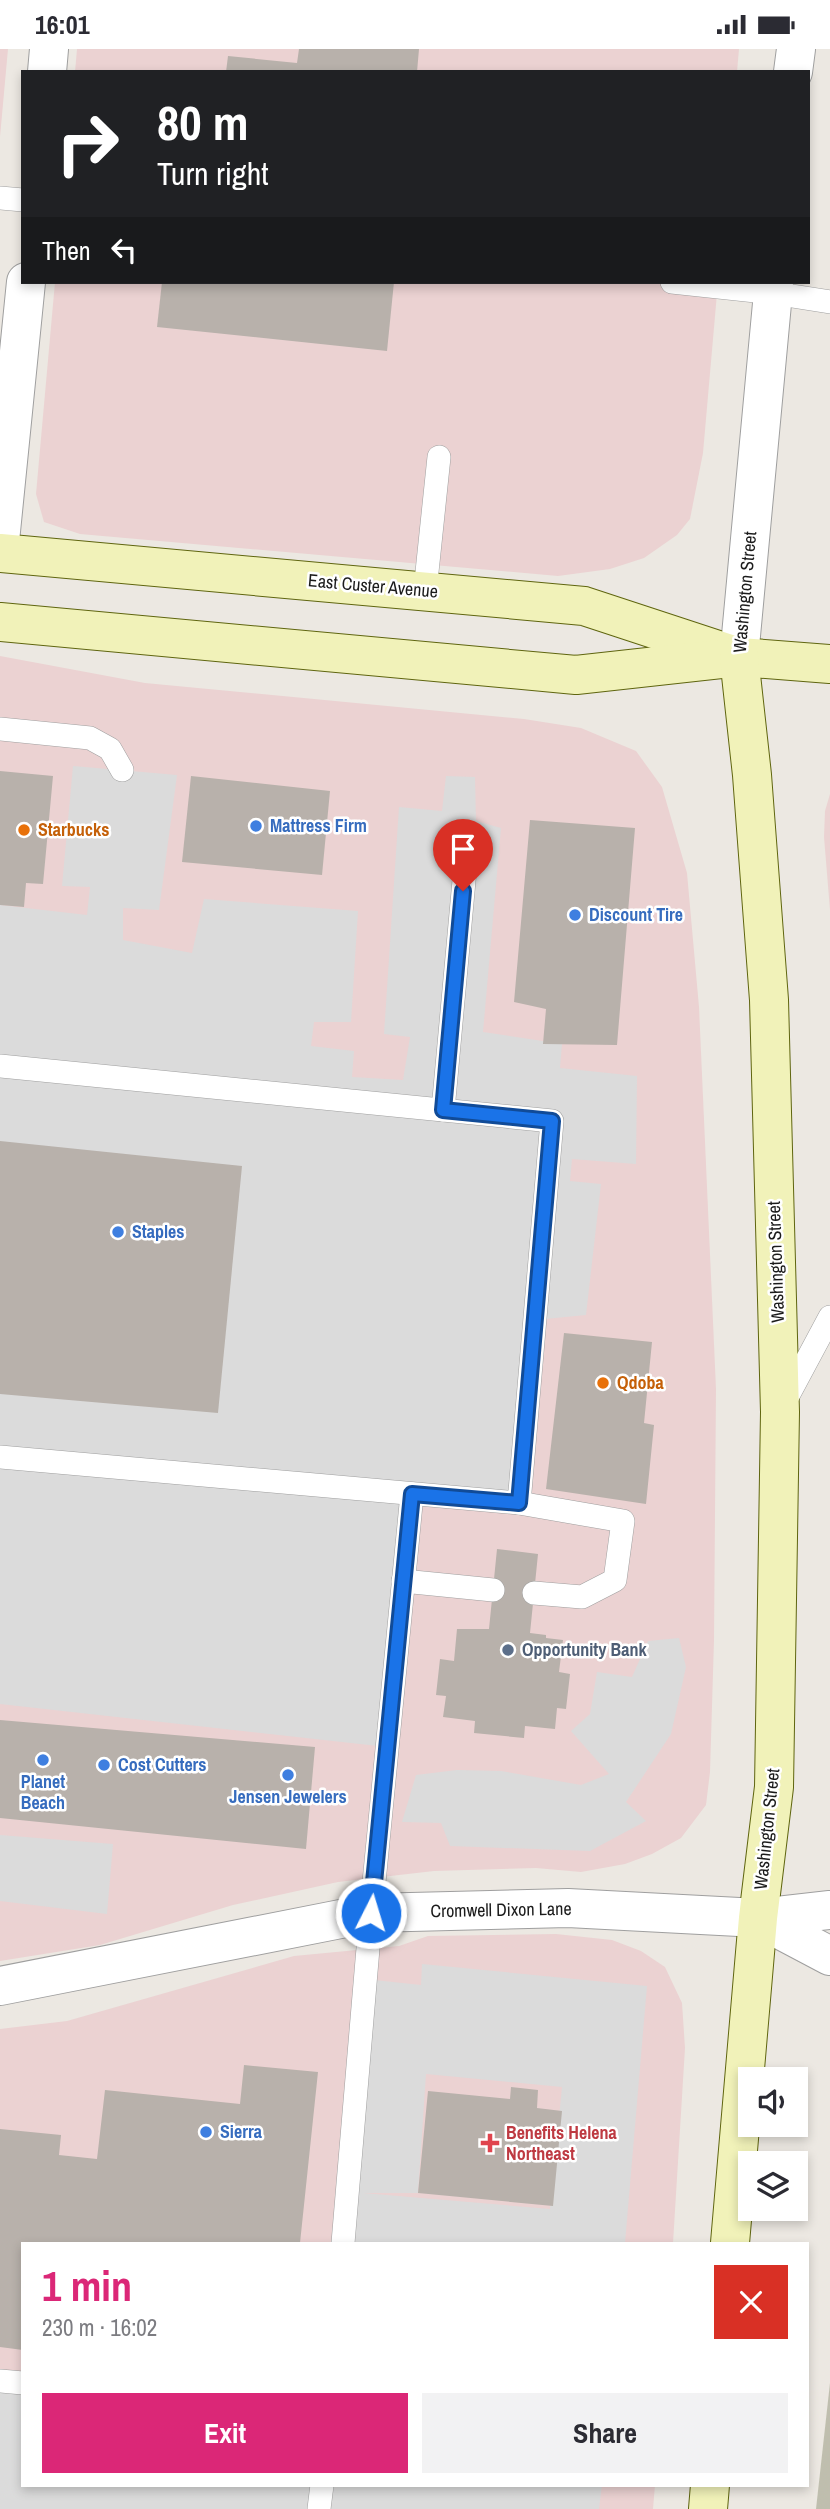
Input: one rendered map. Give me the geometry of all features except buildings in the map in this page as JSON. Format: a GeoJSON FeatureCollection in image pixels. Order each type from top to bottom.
{"type":"FeatureCollection","features":[{"type":"Feature","properties":{"kind":"main road","name":"East Custer Avenue"},"geometry":{"type":"LineString","coordinates":[[0,552],[584,606],[738,657]]}},
{"type":"Feature","properties":{"kind":"main road","name":"East Custer Avenue"},"geometry":{"type":"LineString","coordinates":[[0,622],[576,675],[738,657],[830,664]]}},
{"type":"Feature","properties":{"kind":"main road","name":"Washington Street"},"geometry":{"type":"LineString","coordinates":[[730,2242],[758,1918],[775,1787],[780,1412],[769,1000],[752,775],[738,657]]}},
{"type":"Feature","properties":{"kind":"main road"},"geometry":{"type":"LineString","coordinates":[[708,2509],[710,2487]]}},
{"type":"Feature","properties":{"kind":"street"},"geometry":{"type":"LineString","coordinates":[[47,70],[49,49]]}},
{"type":"Feature","properties":{"kind":"street"},"geometry":{"type":"LineString","coordinates":[[793,70],[796,49]]}},
{"type":"Feature","properties":{"kind":"street"},"geometry":{"type":"LineString","coordinates":[[0,541],[26,284]]}},
{"type":"Feature","properties":{"kind":"street","name":"Washington Street"},"geometry":{"type":"LineString","coordinates":[[738,657],[773,287]]}},
{"type":"Feature","properties":{"kind":"street","name":"Cromwell Dixon Lane"},"geometry":{"type":"LineString","coordinates":[[0,1986],[371,1913],[568,1908],[758,1918],[830,1910]]}},
{"type":"Feature","properties":{"kind":"street","name":"Cromwell Dixon Lane"},"geometry":{"type":"LineString","coordinates":[[758,1918],[830,1956]]}},
{"type":"Feature","properties":{"kind":"lane"},"geometry":{"type":"LineString","coordinates":[[0,198],[21,200]]}},
{"type":"Feature","properties":{"kind":"lane"},"geometry":{"type":"LineString","coordinates":[[712,284],[773,287],[830,302]]}},
{"type":"Feature","properties":{"kind":"lane"},"geometry":{"type":"LineString","coordinates":[[425,591],[439,457]]}},
{"type":"Feature","properties":{"kind":"lane"},"geometry":{"type":"LineString","coordinates":[[0,729],[90,738],[110,749],[121,770]]}},
{"type":"Feature","properties":{"kind":"lane"},"geometry":{"type":"LineString","coordinates":[[443,1110],[468,837]]}},
{"type":"Feature","properties":{"kind":"lane"},"geometry":{"type":"LineString","coordinates":[[0,1066],[552,1121],[519,1503]]}},
{"type":"Feature","properties":{"kind":"lane"},"geometry":{"type":"LineString","coordinates":[[780,1412],[830,1317]]}},
{"type":"Feature","properties":{"kind":"lane"},"geometry":{"type":"LineString","coordinates":[[0,1457],[519,1503],[623,1521],[615,1580],[583,1597],[534,1594]]}},
{"type":"Feature","properties":{"kind":"lane"},"geometry":{"type":"LineString","coordinates":[[343,2242],[371,1913],[412,1494]]}},
{"type":"Feature","properties":{"kind":"lane"},"geometry":{"type":"LineString","coordinates":[[403,1581],[493,1590]]}},
{"type":"Feature","properties":{"kind":"lane"},"geometry":{"type":"LineString","coordinates":[[0,2381],[21,2383]]}},
{"type":"Feature","properties":{"kind":"lane"},"geometry":{"type":"LineString","coordinates":[[319,2509],[322,2487]]}},
{"type":"Feature","properties":{"kind":"shaded area"},"geometry":{"type":"Polygon","coordinates":[[[0,49],[8,49],[0,137],[0,49]]]}},
{"type":"Feature","properties":{"kind":"shaded area"},"geometry":{"type":"Polygon","coordinates":[[[77,49],[739,49],[737,70],[75,70],[77,49]]]}},
{"type":"Feature","properties":{"kind":"shaded area"},"geometry":{"type":"Polygon","coordinates":[[[55,284],[718,284],[703,453],[690,519],[677,535],[644,558],[610,569],[558,576],[80,534],[44,522],[36,494],[55,284]]]}},
{"type":"Feature","properties":{"kind":"shaded area"},"geometry":{"type":"Polygon","coordinates":[[[0,656],[145,683],[524,719],[581,728],[636,751],[662,787],[687,873],[699,1007],[716,1389],[710,1772],[706,1805],[681,1838],[652,1854],[625,1864],[581,1872],[536,1868],[434,1871],[338,1882],[233,1905],[100,1945],[0,1961],[0,656]]]}},
{"type":"Feature","properties":{"kind":"shaded area"},"geometry":{"type":"Polygon","coordinates":[[[73,766],[177,775],[159,910],[123,908],[123,940],[192,953],[204,899],[358,911],[351,1022],[314,1022],[311,1046],[354,1051],[352,1077],[403,1080],[410,1037],[384,1034],[399,807],[442,811],[446,776],[475,777],[476,821],[501,828],[483,1032],[562,1044],[560,1068],[637,1076],[636,1164],[572,1159],[570,1181],[601,1184],[586,1315],[535,1320],[519,1503],[412,1494],[387,1747],[0,1704],[0,905],[87,915],[90,887],[62,886],[73,766]]]}},
{"type":"Feature","properties":{"kind":"shaded area"},"geometry":{"type":"Polygon","coordinates":[[[830,794],[830,910],[824,837],[825,811],[830,794]]]}},
{"type":"Feature","properties":{"kind":"shaded area"},"geometry":{"type":"Polygon","coordinates":[[[679,1638],[686,1667],[671,1734],[626,1802],[646,1821],[590,1851],[450,1846],[441,1823],[402,1822],[416,1775],[457,1770],[501,1771],[581,1785],[609,1774],[571,1731],[590,1714],[597,1672],[632,1677],[648,1641],[679,1638]]]}},
{"type":"Feature","properties":{"kind":"shaded area"},"geometry":{"type":"Polygon","coordinates":[[[0,1835],[113,1844],[107,1914],[0,1901],[0,1835]]]}},
{"type":"Feature","properties":{"kind":"shaded area"},"geometry":{"type":"Polygon","coordinates":[[[556,1934],[612,1940],[641,1951],[665,1967],[682,2003],[685,2048],[673,2242],[21,2242],[21,2487],[655,2487],[653,2509],[0,2509],[0,2029],[67,2021],[294,1956],[399,1946],[428,1936],[556,1934]]]}},
{"type":"Feature","properties":{"kind":"shaded area"},"geometry":{"type":"Polygon","coordinates":[[[422,1964],[647,1986],[625,2242],[343,2242],[365,1979],[421,1985],[422,1964]],[[426,2074],[418,2193],[363,2193],[550,2209],[562,2087],[426,2074]]]}},
{"type":"Feature","properties":{"kind":"shaded area"},"geometry":{"type":"Polygon","coordinates":[[[0,2381],[21,2383],[21,2487],[602,2487],[599,2509],[0,2509],[0,2381]]]}},
{"type":"Feature","properties":{"kind":"shaded area"},"geometry":{"type":"Polygon","coordinates":[[[830,2383],[830,2509],[816,2509],[830,2383]]]}},
{"type":"Feature","properties":{"kind":"place","name":"Mattress Firm"},"geometry":{"type":"Point","coordinates":[256,826]}},
{"type":"Feature","properties":{"kind":"place","name":"Starbucks"},"geometry":{"type":"Point","coordinates":[24,830]}},
{"type":"Feature","properties":{"kind":"place","name":"Discount Tire"},"geometry":{"type":"Point","coordinates":[575,915]}},
{"type":"Feature","properties":{"kind":"place","name":"Staples"},"geometry":{"type":"Point","coordinates":[118,1232]}},
{"type":"Feature","properties":{"kind":"place","name":"Qdoba"},"geometry":{"type":"Point","coordinates":[603,1383]}},
{"type":"Feature","properties":{"kind":"place","name":"Opportunity Bank"},"geometry":{"type":"Point","coordinates":[508,1650]}},
{"type":"Feature","properties":{"kind":"place","name":"Planet Beach"},"geometry":{"type":"Point","coordinates":[43,1760]}},
{"type":"Feature","properties":{"kind":"place","name":"Cost Cutters"},"geometry":{"type":"Point","coordinates":[104,1765]}},
{"type":"Feature","properties":{"kind":"place","name":"Jensen Jewelers"},"geometry":{"type":"Point","coordinates":[288,1775]}},
{"type":"Feature","properties":{"kind":"place","name":"Sierra"},"geometry":{"type":"Point","coordinates":[206,2132]}},
{"type":"Feature","properties":{"kind":"place","name":"Benefits Helena Northeast"},"geometry":{"type":"Point","coordinates":[490,2143]}},
{"type":"Feature","properties":{"kind":"route"},"geometry":{"type":"LineString","coordinates":[[371,1913],[412,1494],[519,1503],[552,1121],[443,1110],[463,891]]}}]}
